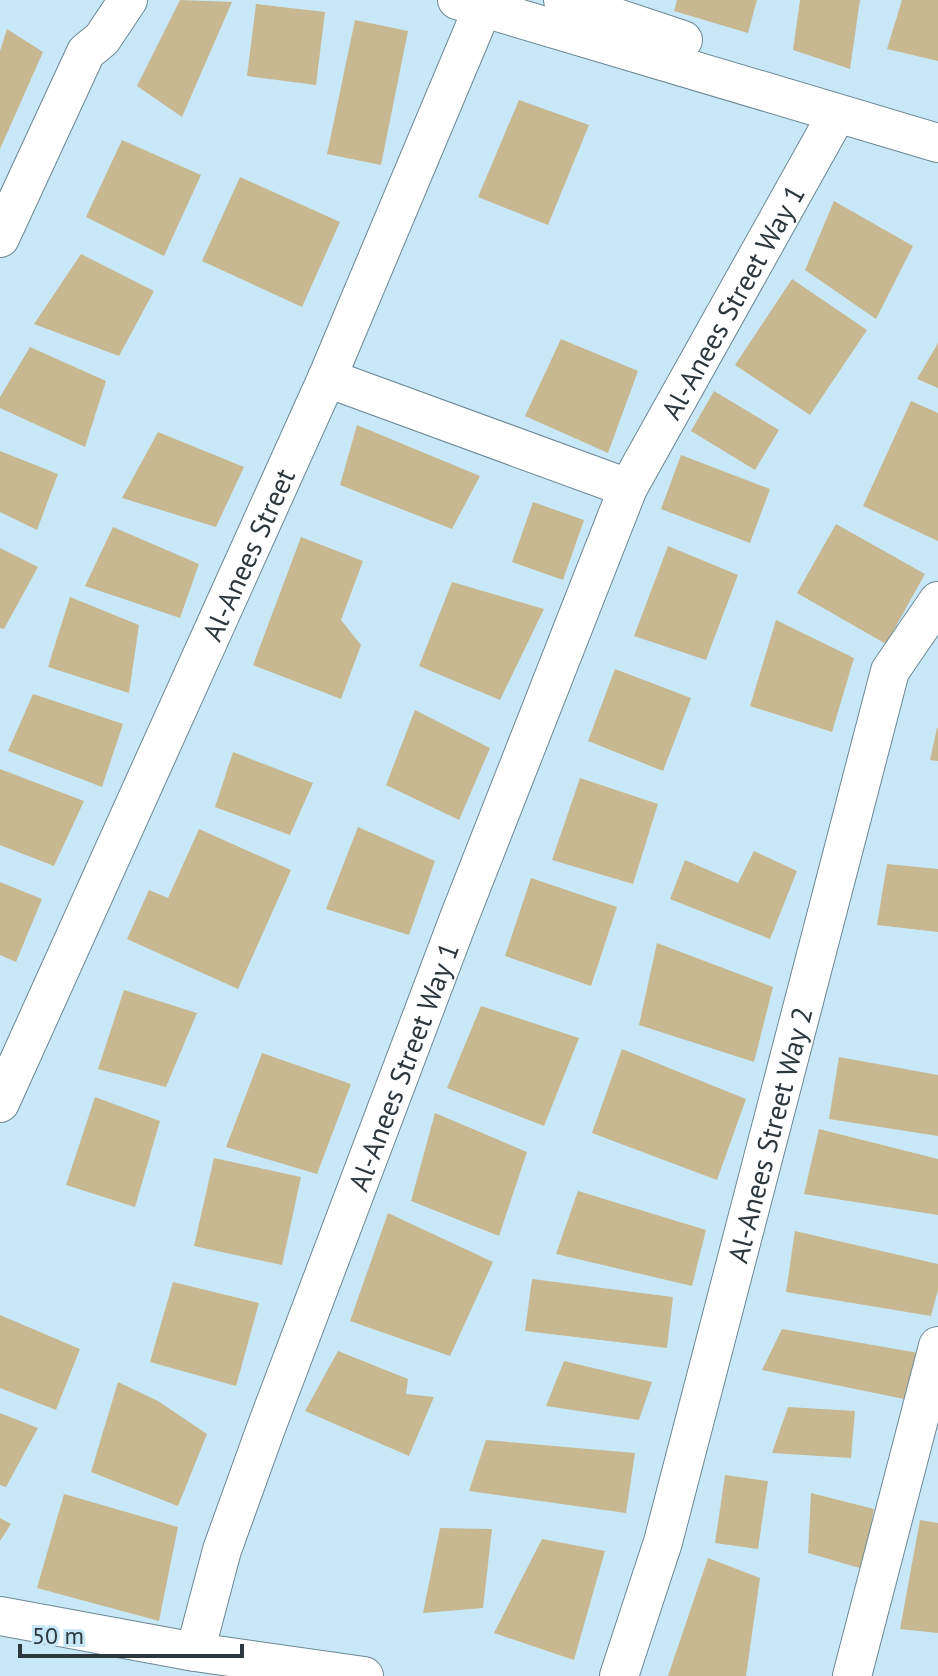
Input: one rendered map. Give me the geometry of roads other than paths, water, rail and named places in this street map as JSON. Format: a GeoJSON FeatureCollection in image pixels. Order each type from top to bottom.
{"type":"FeatureCollection","features":[{"type":"Feature","properties":{"kind":"street"},"geometry":{"type":"LineString","coordinates":[[86,52],[83,30],[98,0]]}},
{"type":"Feature","properties":{"kind":"street"},"geometry":{"type":"LineString","coordinates":[[0,238],[86,52],[102,39],[128,0]]}},
{"type":"Feature","properties":{"kind":"street"},"geometry":{"type":"LineString","coordinates":[[563,0],[773,71],[938,118]]}},
{"type":"Feature","properties":{"kind":"street"},"geometry":{"type":"LineString","coordinates":[[475,2],[938,143]]}},
{"type":"Feature","properties":{"kind":"street","name":"Al-Anees Street"},"geometry":{"type":"LineString","coordinates":[[0,1103],[327,378],[475,2]]}},
{"type":"Feature","properties":{"kind":"street","name":"Al-Anees Street Way 1"},"geometry":{"type":"LineString","coordinates":[[195,1652],[222,1550],[272,1414],[459,918],[628,488],[837,114]]}},
{"type":"Feature","properties":{"kind":"street"},"geometry":{"type":"LineString","coordinates":[[327,378],[628,488]]}},
{"type":"Feature","properties":{"kind":"street","name":"Al-Anees Street Way 2"},"geometry":{"type":"LineString","coordinates":[[619,1676],[663,1542],[890,671],[938,601]]}},
{"type":"Feature","properties":{"kind":"street"},"geometry":{"type":"LineString","coordinates":[[852,1676],[938,1346]]}},
{"type":"Feature","properties":{"kind":"street"},"geometry":{"type":"LineString","coordinates":[[0,1616],[195,1652],[364,1676]]}}]}
